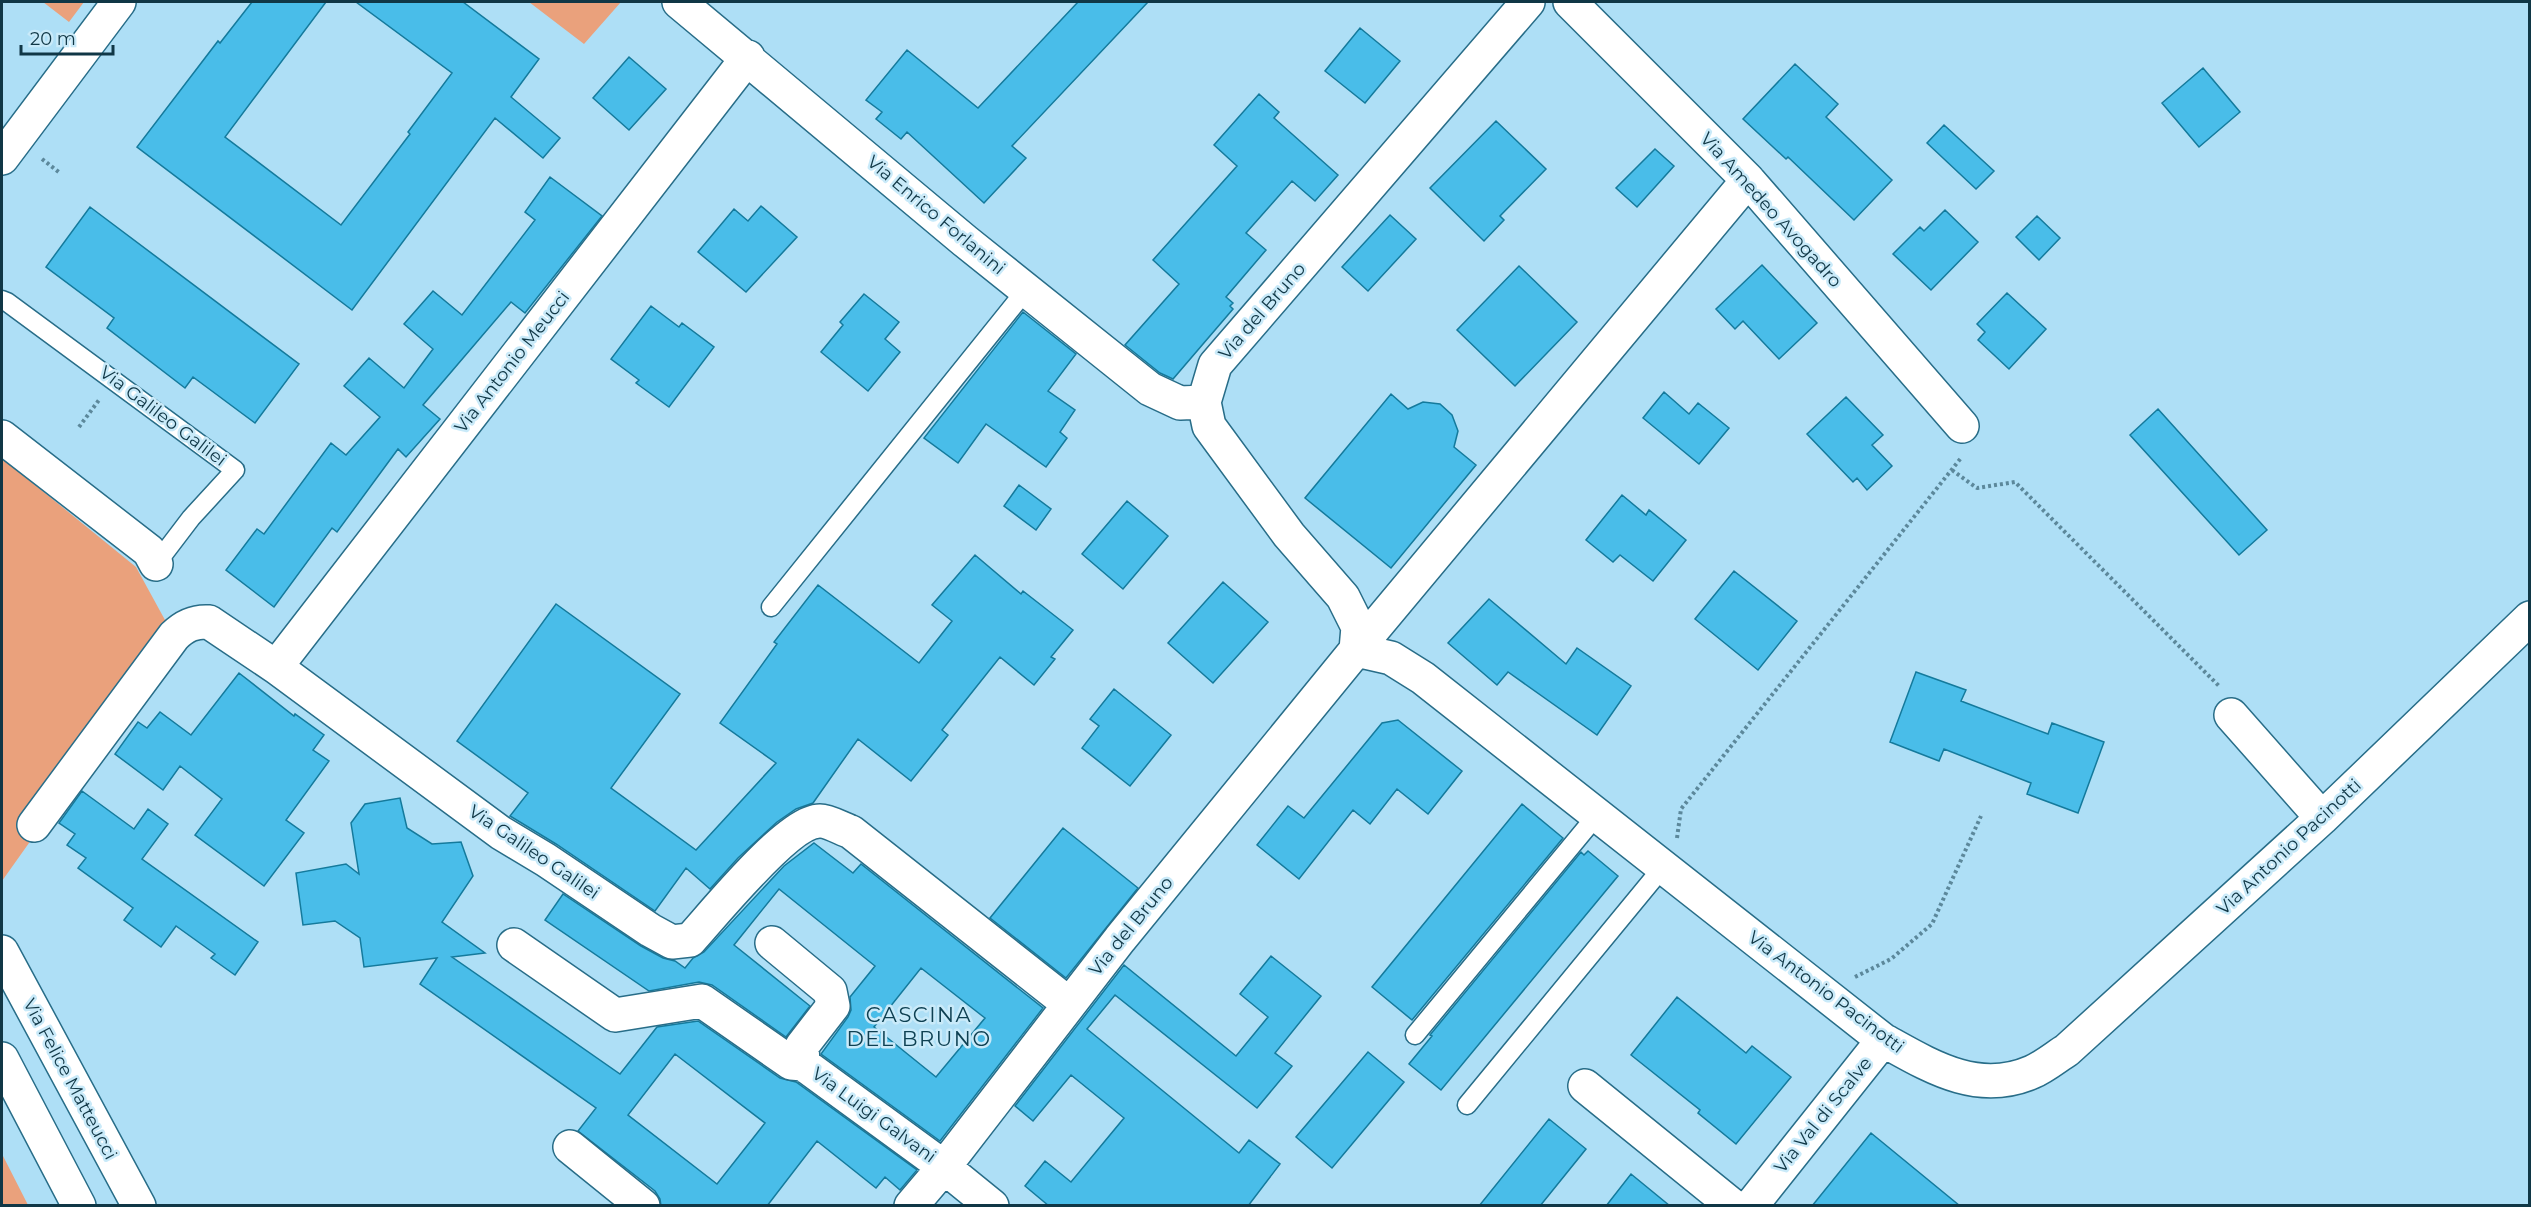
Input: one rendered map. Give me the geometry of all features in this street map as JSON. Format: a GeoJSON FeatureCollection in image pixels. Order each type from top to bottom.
{"type":"FeatureCollection","features":[{"type":"Feature","properties":{"kind":"street"},"geometry":{"type":"LineString","coordinates":[[2,158],[119,2]]}},
{"type":"Feature","properties":{"kind":"street","name":"Via Enrico Forlanini"},"geometry":{"type":"LineString","coordinates":[[679,2],[748,57],[964,241],[1150,389],[1180,403],[1204,402]]}},
{"type":"Feature","properties":{"kind":"street","name":"Via del Bruno"},"geometry":{"type":"LineString","coordinates":[[1204,402],[1215,365],[1528,2]]}},
{"type":"Feature","properties":{"kind":"street","name":"Via Amedeo Avogadro"},"geometry":{"type":"LineString","coordinates":[[1570,2],[1748,180],[1962,426]]}},
{"type":"Feature","properties":{"kind":"street","name":"Via Antonio Meucci"},"geometry":{"type":"LineString","coordinates":[[276,667],[748,57]]}},
{"type":"Feature","properties":{"kind":"street","name":"Via del Bruno"},"geometry":{"type":"LineString","coordinates":[[910,1206],[944,1167],[1120,939],[1356,650],[1748,180]]}},
{"type":"Feature","properties":{"kind":"street"},"geometry":{"type":"LineString","coordinates":[[1204,402],[1209,426],[1289,535],[1343,597],[1358,627],[1356,650]]}},
{"type":"Feature","properties":{"kind":"street","name":"Via Galileo Galilei"},"geometry":{"type":"LineString","coordinates":[[2,437],[149,551],[156,564]]}},
{"type":"Feature","properties":{"kind":"street","name":"Via Antonio Pacinotti"},"geometry":{"type":"LineString","coordinates":[[1356,650],[1391,658],[1423,678],[1883,1040],[1927,1065],[1964,1079],[2002,1081],[2032,1072],[2067,1050],[2322,818],[2529,618]]}},
{"type":"Feature","properties":{"kind":"street","name":"Via Galileo Galilei"},"geometry":{"type":"LineString","coordinates":[[34,825],[182,628],[196,621],[209,622],[276,667],[501,833],[672,942],[690,940],[758,866],[796,830],[820,821],[850,832],[1069,1004]]}},
{"type":"Feature","properties":{"kind":"street"},"geometry":{"type":"LineString","coordinates":[[2231,715],[2322,818]]}},
{"type":"Feature","properties":{"kind":"street","name":"Via Luigi Galvani"},"geometry":{"type":"LineString","coordinates":[[772,943],[830,991],[833,1006],[802,1046],[803,1064]]}},
{"type":"Feature","properties":{"kind":"street","name":"Via Luigi Galvani"},"geometry":{"type":"LineString","coordinates":[[514,945],[615,1015],[702,1001],[791,1063],[803,1064],[944,1167],[992,1206]]}},
{"type":"Feature","properties":{"kind":"street","name":"Via Felice Matteucci"},"geometry":{"type":"LineString","coordinates":[[2,952],[139,1206]]}},
{"type":"Feature","properties":{"kind":"street","name":"Via Val di Scalve"},"geometry":{"type":"LineString","coordinates":[[1765,1200],[1883,1040]]}},
{"type":"Feature","properties":{"kind":"street"},"geometry":{"type":"LineString","coordinates":[[2,1059],[80,1206]]}},
{"type":"Feature","properties":{"kind":"street"},"geometry":{"type":"LineString","coordinates":[[1585,1086],[1733,1206]]}},
{"type":"Feature","properties":{"kind":"street"},"geometry":{"type":"LineString","coordinates":[[570,1147],[643,1206]]}},
{"type":"Feature","properties":{"kind":"lane"},"geometry":{"type":"LineString","coordinates":[[771,607],[1026,290]]}},
{"type":"Feature","properties":{"kind":"lane","name":"Via Galileo Galilei"},"geometry":{"type":"LineString","coordinates":[[2,300],[235,470],[191,518],[156,564]]}},
{"type":"Feature","properties":{"kind":"lane"},"geometry":{"type":"LineString","coordinates":[[1415,1035],[1597,815]]}},
{"type":"Feature","properties":{"kind":"lane"},"geometry":{"type":"LineString","coordinates":[[1467,1105],[1663,867]]}},
{"type":"Feature","properties":{"kind":"path"},"geometry":{"type":"LineString","coordinates":[[79,427],[114,380]]}},
{"type":"Feature","properties":{"kind":"path"},"geometry":{"type":"LineString","coordinates":[[1663,867],[1677,847],[1681,809],[1952,470],[1976,435],[1962,426]]}},
{"type":"Feature","properties":{"kind":"path"},"geometry":{"type":"LineString","coordinates":[[1952,470],[1977,488],[2016,482],[2226,693],[2231,715]]}},
{"type":"Feature","properties":{"kind":"path"},"geometry":{"type":"LineString","coordinates":[[1852,979],[1891,959],[1932,924],[1981,816]]}},
{"type":"Feature","properties":{"kind":"shaded area"},"geometry":{"type":"Polygon","coordinates":[[[43,2],[84,2],[69,22],[43,2]]]}},
{"type":"Feature","properties":{"kind":"shaded area"},"geometry":{"type":"Polygon","coordinates":[[[529,2],[621,2],[584,44],[529,2]]]}},
{"type":"Feature","properties":{"kind":"shaded area"},"geometry":{"type":"Polygon","coordinates":[[[2,458],[136,567],[165,620],[171,643],[2,881],[2,458]]]}},
{"type":"Feature","properties":{"kind":"shaded area"},"geometry":{"type":"Polygon","coordinates":[[[2,1154],[28,1205],[2,1205],[2,1154]]]}},
{"type":"Feature","properties":{"kind":"building"},"geometry":{"type":"Polygon","coordinates":[[[252,2],[326,2],[225,137],[341,225],[410,134],[408,132],[452,73],[356,2],[463,2],[539,59],[511,97],[560,138],[543,158],[495,118],[352,310],[137,147],[218,41],[220,43],[252,2]]]}},
{"type":"Feature","properties":{"kind":"building"},"geometry":{"type":"Polygon","coordinates":[[[1078,2],[1148,2],[1012,146],[1026,158],[984,203],[907,132],[901,139],[876,119],[882,112],[866,100],[907,50],[978,108],[1078,2]]]}},
{"type":"Feature","properties":{"kind":"building"},"geometry":{"type":"Polygon","coordinates":[[[1360,28],[1400,61],[1365,103],[1325,71],[1360,28]]]}},
{"type":"Feature","properties":{"kind":"building"},"geometry":{"type":"Polygon","coordinates":[[[629,57],[666,89],[629,130],[593,98],[629,57]]]}},
{"type":"Feature","properties":{"kind":"building"},"geometry":{"type":"Polygon","coordinates":[[[1795,64],[1838,104],[1826,117],[1892,180],[1854,220],[1788,157],[1786,159],[1743,119],[1795,64]]]}},
{"type":"Feature","properties":{"kind":"building"},"geometry":{"type":"Polygon","coordinates":[[[2203,68],[2240,112],[2199,147],[2162,103],[2203,68]]]}},
{"type":"Feature","properties":{"kind":"building"},"geometry":{"type":"Polygon","coordinates":[[[1259,94],[1279,112],[1274,118],[1338,175],[1315,201],[1292,181],[1246,233],[1266,250],[1226,297],[1233,303],[1230,306],[1233,309],[1173,379],[1160,373],[1125,345],[1179,284],[1153,260],[1237,166],[1214,145],[1259,94]]]}},
{"type":"Feature","properties":{"kind":"building"},"geometry":{"type":"Polygon","coordinates":[[[1496,121],[1546,169],[1500,216],[1504,220],[1484,241],[1430,188],[1496,121]]]}},
{"type":"Feature","properties":{"kind":"building"},"geometry":{"type":"Polygon","coordinates":[[[1944,125],[1994,171],[1976,189],[1927,143],[1944,125]]]}},
{"type":"Feature","properties":{"kind":"building"},"geometry":{"type":"Polygon","coordinates":[[[1655,149],[1674,166],[1637,207],[1616,188],[1655,149]]]}},
{"type":"Feature","properties":{"kind":"building"},"geometry":{"type":"Polygon","coordinates":[[[550,177],[602,216],[525,313],[511,302],[423,405],[440,419],[406,457],[398,449],[337,532],[332,528],[274,607],[226,570],[257,529],[264,534],[331,443],[346,455],[380,417],[344,386],[369,358],[404,388],[433,349],[404,324],[433,291],[462,315],[535,220],[525,212],[550,177]]]}},
{"type":"Feature","properties":{"kind":"building"},"geometry":{"type":"Polygon","coordinates":[[[761,206],[797,237],[746,292],[698,252],[734,209],[748,221],[761,206]]]}},
{"type":"Feature","properties":{"kind":"building"},"geometry":{"type":"Polygon","coordinates":[[[90,207],[299,364],[255,423],[193,377],[185,388],[107,328],[114,318],[46,267],[90,207]]]}},
{"type":"Feature","properties":{"kind":"building"},"geometry":{"type":"Polygon","coordinates":[[[1945,210],[1978,242],[1931,290],[1893,254],[1920,227],[1924,231],[1945,210]]]}},
{"type":"Feature","properties":{"kind":"building"},"geometry":{"type":"Polygon","coordinates":[[[1390,215],[1416,239],[1368,291],[1342,267],[1390,215]]]}},
{"type":"Feature","properties":{"kind":"building"},"geometry":{"type":"Polygon","coordinates":[[[2037,216],[2060,238],[2039,260],[2016,237],[2037,216]]]}},
{"type":"Feature","properties":{"kind":"building"},"geometry":{"type":"Polygon","coordinates":[[[1762,265],[1817,323],[1779,359],[1743,321],[1735,329],[1716,309],[1762,265]]]}},
{"type":"Feature","properties":{"kind":"building"},"geometry":{"type":"Polygon","coordinates":[[[1519,266],[1577,322],[1515,386],[1457,330],[1519,266]]]}},
{"type":"Feature","properties":{"kind":"building"},"geometry":{"type":"Polygon","coordinates":[[[2007,293],[2046,329],[2009,369],[1978,340],[1985,332],[1977,324],[2007,293]]]}},
{"type":"Feature","properties":{"kind":"building"},"geometry":{"type":"Polygon","coordinates":[[[864,294],[899,322],[885,339],[900,352],[868,391],[821,352],[843,325],[840,322],[864,294]]]}},
{"type":"Feature","properties":{"kind":"building"},"geometry":{"type":"Polygon","coordinates":[[[651,306],[679,327],[682,323],[714,347],[669,407],[636,383],[639,380],[611,359],[651,306]]]}},
{"type":"Feature","properties":{"kind":"building"},"geometry":{"type":"Polygon","coordinates":[[[1023,312],[1076,354],[1048,391],[1075,410],[1060,432],[1067,438],[1046,467],[986,424],[958,463],[924,438],[1023,312]]]}},
{"type":"Feature","properties":{"kind":"building"},"geometry":{"type":"Polygon","coordinates":[[[1664,392],[1689,414],[1698,403],[1729,428],[1699,464],[1643,418],[1664,392]]]}},
{"type":"Feature","properties":{"kind":"building"},"geometry":{"type":"Polygon","coordinates":[[[1391,394],[1408,409],[1423,402],[1440,404],[1452,415],[1458,431],[1454,447],[1476,465],[1391,568],[1305,498],[1391,394]]]}},
{"type":"Feature","properties":{"kind":"building"},"geometry":{"type":"Polygon","coordinates":[[[1846,397],[1883,435],[1872,445],[1892,466],[1867,490],[1857,478],[1853,482],[1807,434],[1846,397]]]}},
{"type":"Feature","properties":{"kind":"building"},"geometry":{"type":"Polygon","coordinates":[[[2158,409],[2267,530],[2239,555],[2130,435],[2158,409]]]}},
{"type":"Feature","properties":{"kind":"building"},"geometry":{"type":"Polygon","coordinates":[[[1019,485],[1051,509],[1036,530],[1004,506],[1019,485]]]}},
{"type":"Feature","properties":{"kind":"building"},"geometry":{"type":"Polygon","coordinates":[[[1622,495],[1646,515],[1649,510],[1686,540],[1653,581],[1620,555],[1613,562],[1586,540],[1622,495]]]}},
{"type":"Feature","properties":{"kind":"building"},"geometry":{"type":"Polygon","coordinates":[[[1127,501],[1168,536],[1123,589],[1082,554],[1127,501]]]}},
{"type":"Feature","properties":{"kind":"building"},"geometry":{"type":"Polygon","coordinates":[[[975,555],[1021,594],[1023,591],[1073,630],[1051,657],[1055,659],[1034,685],[1000,657],[942,730],[948,735],[911,781],[858,739],[813,803],[796,809],[777,822],[738,858],[710,889],[686,868],[655,911],[510,816],[528,793],[457,741],[556,604],[680,694],[611,788],[696,850],[776,763],[720,723],[777,644],[774,642],[818,585],[919,663],[952,621],[932,605],[975,555]]]}},
{"type":"Feature","properties":{"kind":"building"},"geometry":{"type":"Polygon","coordinates":[[[1734,571],[1797,621],[1758,670],[1695,619],[1734,571]]]}},
{"type":"Feature","properties":{"kind":"building"},"geometry":{"type":"Polygon","coordinates":[[[1223,582],[1268,622],[1213,683],[1168,643],[1223,582]]]}},
{"type":"Feature","properties":{"kind":"building"},"geometry":{"type":"Polygon","coordinates":[[[1489,599],[1566,664],[1577,648],[1631,686],[1597,735],[1508,672],[1497,685],[1448,643],[1489,599]]]}},
{"type":"Feature","properties":{"kind":"building"},"geometry":{"type":"Polygon","coordinates":[[[1916,672],[1966,690],[1961,701],[2048,734],[2052,723],[2104,742],[2078,813],[2027,794],[2031,783],[1944,749],[1939,761],[1890,742],[1916,672]]]}},
{"type":"Feature","properties":{"kind":"building"},"geometry":{"type":"Polygon","coordinates":[[[239,673],[294,716],[295,714],[324,735],[313,750],[329,761],[286,820],[304,833],[264,886],[195,835],[222,799],[180,766],[163,790],[115,754],[138,722],[147,728],[160,712],[191,735],[239,673]]]}},
{"type":"Feature","properties":{"kind":"building"},"geometry":{"type":"Polygon","coordinates":[[[1114,689],[1171,735],[1130,786],[1082,748],[1099,726],[1090,719],[1114,689]]]}},
{"type":"Feature","properties":{"kind":"building"},"geometry":{"type":"Polygon","coordinates":[[[1398,720],[1462,771],[1428,814],[1397,789],[1370,824],[1353,810],[1299,879],[1257,845],[1288,806],[1304,818],[1382,723],[1398,720]]]}},
{"type":"Feature","properties":{"kind":"building"},"geometry":{"type":"Polygon","coordinates":[[[82,791],[134,829],[148,809],[168,824],[142,859],[258,942],[235,975],[211,958],[215,954],[176,926],[161,947],[124,920],[133,908],[78,868],[86,858],[67,845],[75,834],[59,823],[82,791]]]}},
{"type":"Feature","properties":{"kind":"building"},"geometry":{"type":"Polygon","coordinates":[[[400,798],[407,828],[432,844],[461,842],[473,876],[442,922],[485,953],[452,957],[620,1074],[657,1027],[698,1021],[780,1078],[796,1082],[917,1170],[900,1190],[885,1177],[876,1188],[817,1141],[767,1206],[661,1206],[655,1191],[578,1131],[596,1108],[420,984],[437,958],[364,967],[360,938],[335,921],[303,925],[296,873],[346,864],[359,874],[351,823],[365,804],[400,798]],[[675,1054],[628,1115],[717,1184],[765,1123],[675,1054]]]}},
{"type":"Feature","properties":{"kind":"building"},"geometry":{"type":"Polygon","coordinates":[[[1522,804],[1563,838],[1412,1020],[1372,987],[1522,804]]]}},
{"type":"Feature","properties":{"kind":"building"},"geometry":{"type":"Polygon","coordinates":[[[1063,828],[1138,888],[1066,978],[990,918],[1063,828]]]}},
{"type":"Feature","properties":{"kind":"building"},"geometry":{"type":"Polygon","coordinates":[[[814,843],[853,873],[861,864],[1043,1008],[940,1141],[821,1054],[848,1017],[851,1010],[850,997],[875,966],[779,889],[734,945],[810,1006],[786,1037],[712,985],[699,982],[649,991],[545,920],[563,894],[641,946],[685,968],[693,958],[704,952],[784,866],[814,843]],[[921,968],[874,1027],[936,1077],[985,1018],[921,968]]]}},
{"type":"Feature","properties":{"kind":"building"},"geometry":{"type":"Polygon","coordinates":[[[1588,851],[1618,876],[1441,1090],[1409,1064],[1432,1036],[1430,1035],[1581,852],[1584,855],[1588,851]]]}},
{"type":"Feature","properties":{"kind":"building"},"geometry":{"type":"Polygon","coordinates":[[[1271,956],[1321,996],[1275,1053],[1292,1066],[1257,1108],[1115,995],[1087,1029],[1239,1153],[1249,1140],[1280,1164],[1248,1206],[1049,1206],[1025,1186],[1045,1161],[1071,1182],[1124,1118],[1071,1075],[1033,1121],[1015,1106],[1124,965],[1236,1056],[1268,1017],[1240,994],[1271,956]]]}},
{"type":"Feature","properties":{"kind":"building"},"geometry":{"type":"Polygon","coordinates":[[[1677,997],[1746,1053],[1752,1046],[1791,1077],[1736,1144],[1698,1113],[1700,1110],[1631,1055],[1677,997]]]}},
{"type":"Feature","properties":{"kind":"building"},"geometry":{"type":"Polygon","coordinates":[[[1368,1052],[1404,1082],[1332,1168],[1296,1137],[1368,1052]]]}},
{"type":"Feature","properties":{"kind":"building"},"geometry":{"type":"Polygon","coordinates":[[[1549,1119],[1586,1149],[1540,1206],[1479,1206],[1549,1119]]]}},
{"type":"Feature","properties":{"kind":"building"},"geometry":{"type":"Polygon","coordinates":[[[1871,1133],[1960,1206],[1812,1206],[1871,1133]]]}},
{"type":"Feature","properties":{"kind":"building"},"geometry":{"type":"Polygon","coordinates":[[[1631,1174],[1670,1206],[1606,1206],[1631,1174]]]}},
{"type":"Feature","properties":{"kind":"district","name":"CASCINA DEL BRUNO"},"geometry":{"type":"Point","coordinates":[919,1027]}}]}
